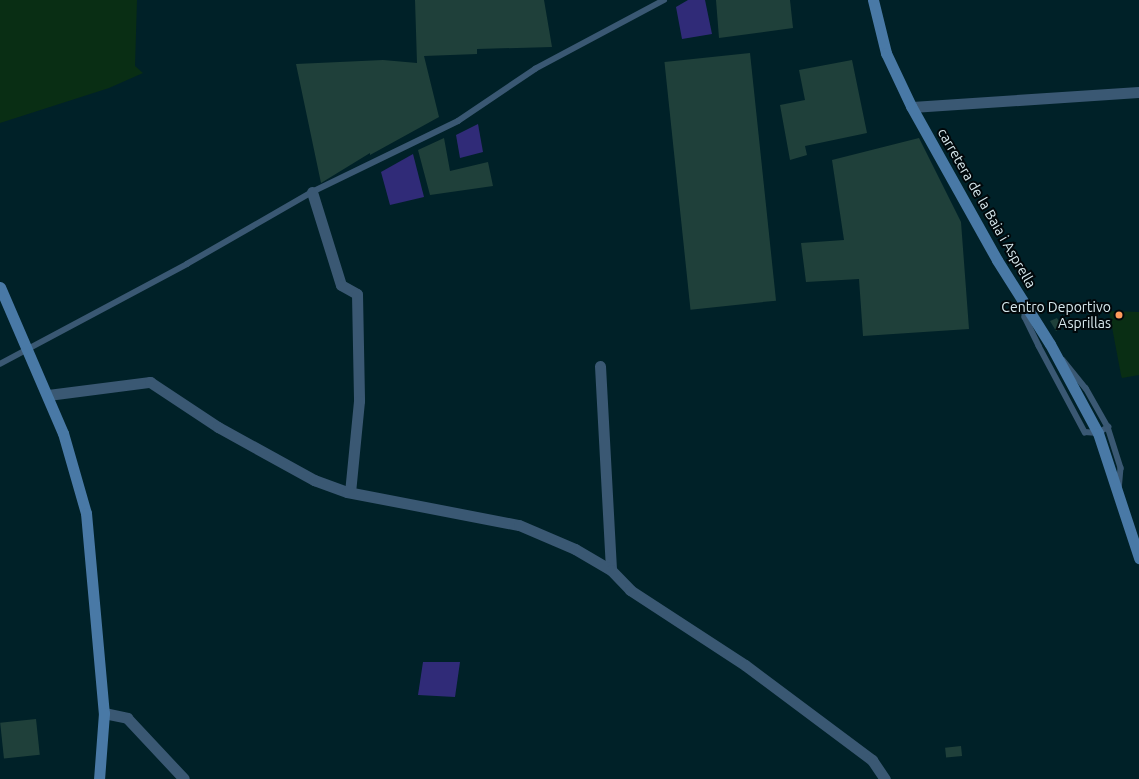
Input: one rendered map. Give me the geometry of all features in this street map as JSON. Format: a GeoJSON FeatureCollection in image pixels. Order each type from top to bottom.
{"type":"FeatureCollection","features":[{"type":"Feature","properties":{"kind":"main road","name":"carretera de la Baia i Asprella"},"geometry":{"type":"LineString","coordinates":[[873,0],[886,53],[912,107],[997,260],[1081,390],[1119,491],[1139,558]]}},
{"type":"Feature","properties":{"kind":"main road"},"geometry":{"type":"LineString","coordinates":[[0,287],[29,349],[63,433],[86,513],[104,713],[99,779]]}},
{"type":"Feature","properties":{"kind":"street"},"geometry":{"type":"LineString","coordinates":[[912,107],[1139,92]]}},
{"type":"Feature","properties":{"kind":"street"},"geometry":{"type":"LineString","coordinates":[[312,192],[341,285],[357,294],[359,401],[350,492]]}},
{"type":"Feature","properties":{"kind":"street"},"geometry":{"type":"LineString","coordinates":[[600,366],[611,570]]}},
{"type":"Feature","properties":{"kind":"street"},"geometry":{"type":"LineString","coordinates":[[48,394],[150,382],[218,427],[314,480],[350,492],[519,525],[575,549],[611,570],[630,590],[745,665],[872,760],[885,779]]}},
{"type":"Feature","properties":{"kind":"street"},"geometry":{"type":"LineString","coordinates":[[104,713],[127,718],[184,779]]}},
{"type":"Feature","properties":{"kind":"lane"},"geometry":{"type":"LineString","coordinates":[[0,364],[312,192],[458,121],[535,69],[664,0]]}},
{"type":"Feature","properties":{"kind":"lane"},"geometry":{"type":"LineString","coordinates":[[1025,304],[1025,317],[1085,432],[1098,433],[1108,427]]}},
{"type":"Feature","properties":{"kind":"lane"},"geometry":{"type":"LineString","coordinates":[[1068,402],[1081,390],[1108,427],[1121,468],[1119,491]]}},
{"type":"Feature","properties":{"kind":"green space"},"geometry":{"type":"Polygon","coordinates":[[[0,0],[137,0],[135,66],[143,73],[109,88],[0,123],[0,0]]]}},
{"type":"Feature","properties":{"kind":"green space"},"geometry":{"type":"Polygon","coordinates":[[[1109,311],[1139,312],[1139,375],[1122,378],[1109,311]]]}},
{"type":"Feature","properties":{"kind":"shaded area"},"geometry":{"type":"Polygon","coordinates":[[[688,0],[705,0],[712,34],[682,39],[676,7],[688,0]]]}},
{"type":"Feature","properties":{"kind":"shaded area"},"geometry":{"type":"Polygon","coordinates":[[[478,124],[483,152],[460,158],[456,135],[478,124]]]}},
{"type":"Feature","properties":{"kind":"shaded area"},"geometry":{"type":"Polygon","coordinates":[[[413,154],[424,197],[390,205],[381,172],[413,154]]]}},
{"type":"Feature","properties":{"kind":"shaded area"},"geometry":{"type":"Polygon","coordinates":[[[423,662],[460,662],[455,697],[418,695],[423,662]]]}},
{"type":"Feature","properties":{"kind":"building"},"geometry":{"type":"Polygon","coordinates":[[[415,0],[544,0],[552,47],[477,49],[477,54],[424,56],[439,117],[370,155],[370,153],[321,183],[296,64],[383,60],[417,63],[415,0]]]}},
{"type":"Feature","properties":{"kind":"building"},"geometry":{"type":"Polygon","coordinates":[[[716,0],[790,0],[793,28],[719,38],[716,0]]]}},
{"type":"Feature","properties":{"kind":"building"},"geometry":{"type":"Polygon","coordinates":[[[750,53],[776,301],[690,310],[664,62],[750,53]]]}},
{"type":"Feature","properties":{"kind":"building"},"geometry":{"type":"Polygon","coordinates":[[[852,60],[867,133],[805,146],[807,155],[790,160],[780,105],[805,100],[799,70],[852,60]]]}},
{"type":"Feature","properties":{"kind":"building"},"geometry":{"type":"Polygon","coordinates":[[[444,138],[450,171],[488,162],[493,186],[430,195],[418,150],[444,138]]]}},
{"type":"Feature","properties":{"kind":"building"},"geometry":{"type":"Polygon","coordinates":[[[919,138],[961,222],[969,329],[863,336],[859,279],[806,282],[801,243],[844,240],[832,160],[919,138]]]}},
{"type":"Feature","properties":{"kind":"building"},"geometry":{"type":"Polygon","coordinates":[[[1057,318],[1062,327],[1056,331],[1050,321],[1057,318]]]}},
{"type":"Feature","properties":{"kind":"building"},"geometry":{"type":"Polygon","coordinates":[[[36,719],[40,755],[4,759],[0,723],[36,719]]]}},
{"type":"Feature","properties":{"kind":"building"},"geometry":{"type":"Polygon","coordinates":[[[961,746],[962,756],[946,758],[945,748],[961,746]]]}},
{"type":"Feature","properties":{"kind":"place","name":"Centro Deportivo Asprillas"},"geometry":{"type":"Point","coordinates":[1119,315]}}]}
